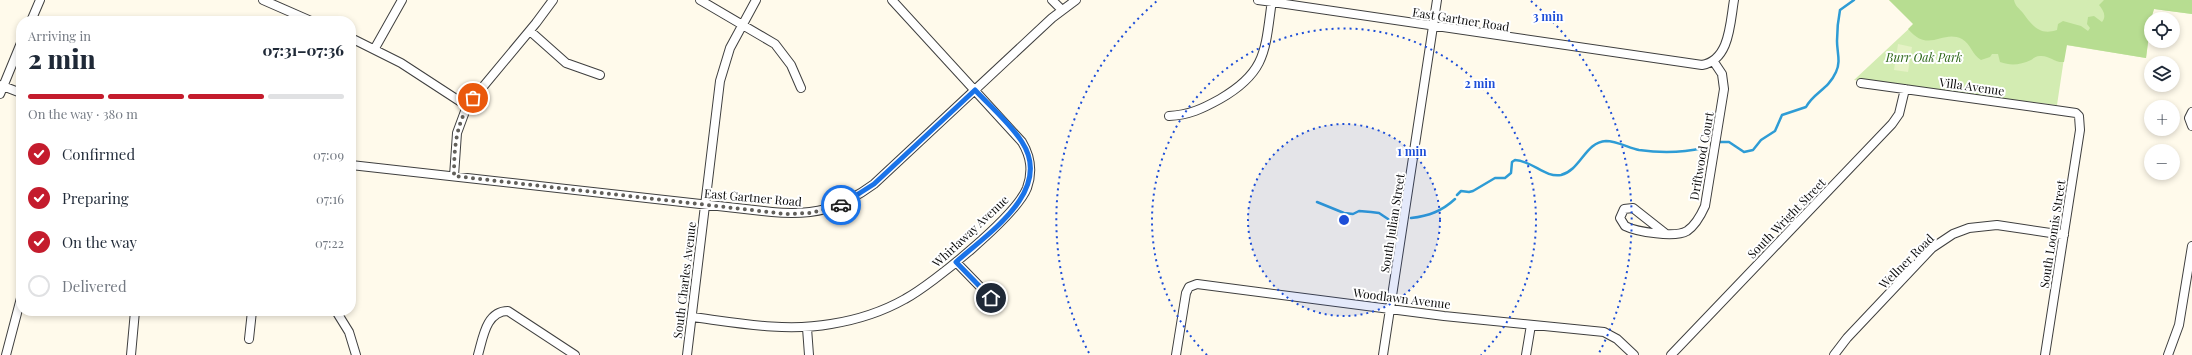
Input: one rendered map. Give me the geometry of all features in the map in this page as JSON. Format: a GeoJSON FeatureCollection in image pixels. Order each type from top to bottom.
{"type":"FeatureCollection","features":[{"type":"Feature","properties":{"kind":"street"},"geometry":{"type":"LineString","coordinates":[[33,16],[40,0]]}},
{"type":"Feature","properties":{"kind":"street"},"geometry":{"type":"LineString","coordinates":[[263,0],[300,16]]}},
{"type":"Feature","properties":{"kind":"street"},"geometry":{"type":"LineString","coordinates":[[375,48],[402,0]]}},
{"type":"Feature","properties":{"kind":"street"},"geometry":{"type":"LineString","coordinates":[[454,176],[456,134],[467,106],[530,31],[553,0]]}},
{"type":"Feature","properties":{"kind":"street"},"geometry":{"type":"LineString","coordinates":[[700,0],[743,24],[769,40],[780,49],[791,65],[801,88]]}},
{"type":"Feature","properties":{"kind":"street","name":"South Charles Avenue"},"geometry":{"type":"LineString","coordinates":[[687,355],[720,81],[730,48],[756,0]]}},
{"type":"Feature","properties":{"kind":"street","name":"Whirlaway Avenue"},"geometry":{"type":"LineString","coordinates":[[692,318],[768,326],[807,328],[850,320],[884,309],[923,288],[956,262],[1019,203],[1026,189],[1030,175],[1030,157],[1022,142],[892,0]]}},
{"type":"Feature","properties":{"kind":"street"},"geometry":{"type":"LineString","coordinates":[[1052,0],[1062,10]]}},
{"type":"Feature","properties":{"kind":"street","name":"East Gartner Road"},"geometry":{"type":"LineString","coordinates":[[356,166],[794,214],[820,212],[846,203],[874,184],[1062,10],[1076,0]]}},
{"type":"Feature","properties":{"kind":"street","name":"East Gartner Road"},"geometry":{"type":"LineString","coordinates":[[1258,0],[1689,64],[1702,65],[1714,62]]}},
{"type":"Feature","properties":{"kind":"street","name":"South Julian Street"},"geometry":{"type":"LineString","coordinates":[[1382,355],[1391,309],[1437,0]]}},
{"type":"Feature","properties":{"kind":"street"},"geometry":{"type":"LineString","coordinates":[[1714,62],[1726,42],[1734,0]]}},
{"type":"Feature","properties":{"kind":"street"},"geometry":{"type":"LineString","coordinates":[[1169,116],[1185,115],[1203,108],[1234,91],[1253,74],[1265,50],[1272,1]]}},
{"type":"Feature","properties":{"kind":"street"},"geometry":{"type":"LineString","coordinates":[[530,31],[566,63],[600,75]]}},
{"type":"Feature","properties":{"kind":"street"},"geometry":{"type":"LineString","coordinates":[[356,40],[375,48],[415,71],[467,106]]}},
{"type":"Feature","properties":{"kind":"street"},"geometry":{"type":"LineString","coordinates":[[16,54],[1,88],[16,92]]}},
{"type":"Feature","properties":{"kind":"street","name":"Driftwood Court"},"geometry":{"type":"LineString","coordinates":[[1666,234],[1633,208],[1624,209],[1621,213],[1620,218],[1625,226],[1666,234],[1687,231],[1697,220],[1705,206],[1724,89],[1722,74],[1714,62]]}},
{"type":"Feature","properties":{"kind":"street","name":"Villa Avenue"},"geometry":{"type":"LineString","coordinates":[[1861,83],[2048,108],[2076,113],[2079,116]]}},
{"type":"Feature","properties":{"kind":"street","name":"South Wright Street"},"geometry":{"type":"LineString","coordinates":[[1671,355],[1892,124],[1900,110],[1905,89]]}},
{"type":"Feature","properties":{"kind":"street"},"geometry":{"type":"LineString","coordinates":[[2192,112],[2189,118],[2192,126]]}},
{"type":"Feature","properties":{"kind":"street","name":"South Loomis Street"},"geometry":{"type":"LineString","coordinates":[[2045,355],[2080,130],[2079,116]]}},
{"type":"Feature","properties":{"kind":"street","name":"Wellner Road"},"geometry":{"type":"LineString","coordinates":[[1834,355],[1847,338],[1932,248],[1953,234],[1969,228],[1997,225],[2064,235]]}},
{"type":"Feature","properties":{"kind":"street"},"geometry":{"type":"LineString","coordinates":[[2168,355],[2179,325],[2190,272],[2192,246]]}},
{"type":"Feature","properties":{"kind":"street"},"geometry":{"type":"LineString","coordinates":[[956,262],[991,298]]}},
{"type":"Feature","properties":{"kind":"street","name":"Woodlawn Avenue"},"geometry":{"type":"LineString","coordinates":[[1176,355],[1186,293],[1189,287],[1197,284],[1391,309],[1604,332],[1617,339],[1634,355]]}},
{"type":"Feature","properties":{"kind":"street"},"geometry":{"type":"LineString","coordinates":[[478,355],[490,319],[502,311],[508,311],[517,315],[575,355]]}},
{"type":"Feature","properties":{"kind":"street"},"geometry":{"type":"LineString","coordinates":[[6,355],[16,316]]}},
{"type":"Feature","properties":{"kind":"street"},"geometry":{"type":"LineString","coordinates":[[131,355],[134,316]]}},
{"type":"Feature","properties":{"kind":"street"},"geometry":{"type":"LineString","coordinates":[[249,339],[251,316]]}},
{"type":"Feature","properties":{"kind":"street"},"geometry":{"type":"LineString","coordinates":[[339,316],[349,332],[356,355]]}},
{"type":"Feature","properties":{"kind":"street"},"geometry":{"type":"LineString","coordinates":[[1526,355],[1531,325]]}},
{"type":"Feature","properties":{"kind":"street"},"geometry":{"type":"LineString","coordinates":[[807,328],[809,355]]}},
{"type":"Feature","properties":{"kind":"green space","name":"Burr Oak Park"},"geometry":{"type":"Polygon","coordinates":[[[1889,0],[2192,0],[2192,14],[2154,9],[2153,12],[2144,12],[2144,48],[2147,48],[2146,56],[2144,56],[2144,58],[2066,45],[2057,105],[1854,80],[1914,24],[1889,0]]]}},
{"type":"Feature","properties":{"kind":"green space"},"geometry":{"type":"Polygon","coordinates":[[[1889,0],[2014,0],[2016,5],[2033,25],[2045,32],[2057,30],[2058,24],[2063,21],[2081,26],[2088,31],[2090,28],[2087,24],[2088,17],[2094,16],[2102,22],[2104,13],[2099,5],[2104,0],[2192,0],[2192,14],[2154,9],[2153,12],[2144,12],[2144,48],[2147,48],[2146,56],[2144,56],[2144,58],[2067,45],[2064,62],[2040,56],[2023,63],[2012,64],[2000,62],[1998,54],[1992,54],[1990,57],[1981,60],[1962,39],[1948,37],[1929,41],[1922,40],[1908,29],[1913,24],[1889,0]]]}},
{"type":"Feature","properties":{"kind":"green space"},"geometry":{"type":"Polygon","coordinates":[[[1898,44],[1912,47],[1908,72],[1894,70],[1898,44]]]}},
{"type":"Feature","properties":{"kind":"waterway"},"geometry":{"type":"LineString","coordinates":[[1719,142],[1729,142],[1744,152],[1753,150],[1761,140],[1775,131],[1782,115],[1806,107],[1809,102],[1829,83],[1836,72],[1838,64],[1837,37],[1840,10],[1854,0]]}},
{"type":"Feature","properties":{"kind":"waterway"},"geometry":{"type":"LineString","coordinates":[[1457,195],[1461,191],[1473,191],[1495,178],[1505,178],[1511,173],[1512,162],[1515,160],[1528,163],[1550,174],[1561,175],[1574,168],[1593,146],[1606,141],[1639,150],[1655,152],[1679,152],[1703,148]]}},
{"type":"Feature","properties":{"kind":"waterway"},"geometry":{"type":"LineString","coordinates":[[1411,218],[1424,216],[1435,212],[1445,207],[1455,199]]}},
{"type":"Feature","properties":{"kind":"waterway"},"geometry":{"type":"LineString","coordinates":[[1317,202],[1344,213],[1353,214],[1359,211],[1379,213],[1388,219],[1399,221]]}},
{"type":"Feature","properties":{"kind":"way so far"},"geometry":{"type":"LineString","coordinates":[[473,98],[467,106],[456,134],[454,150],[454,176],[786,214],[820,212],[841,205]]}},
{"type":"Feature","properties":{"kind":"route"},"geometry":{"type":"LineString","coordinates":[[841,205],[874,184],[975,90],[1015,132],[1030,157],[1030,175],[1026,189],[1019,203],[956,262],[991,298]]}}]}
